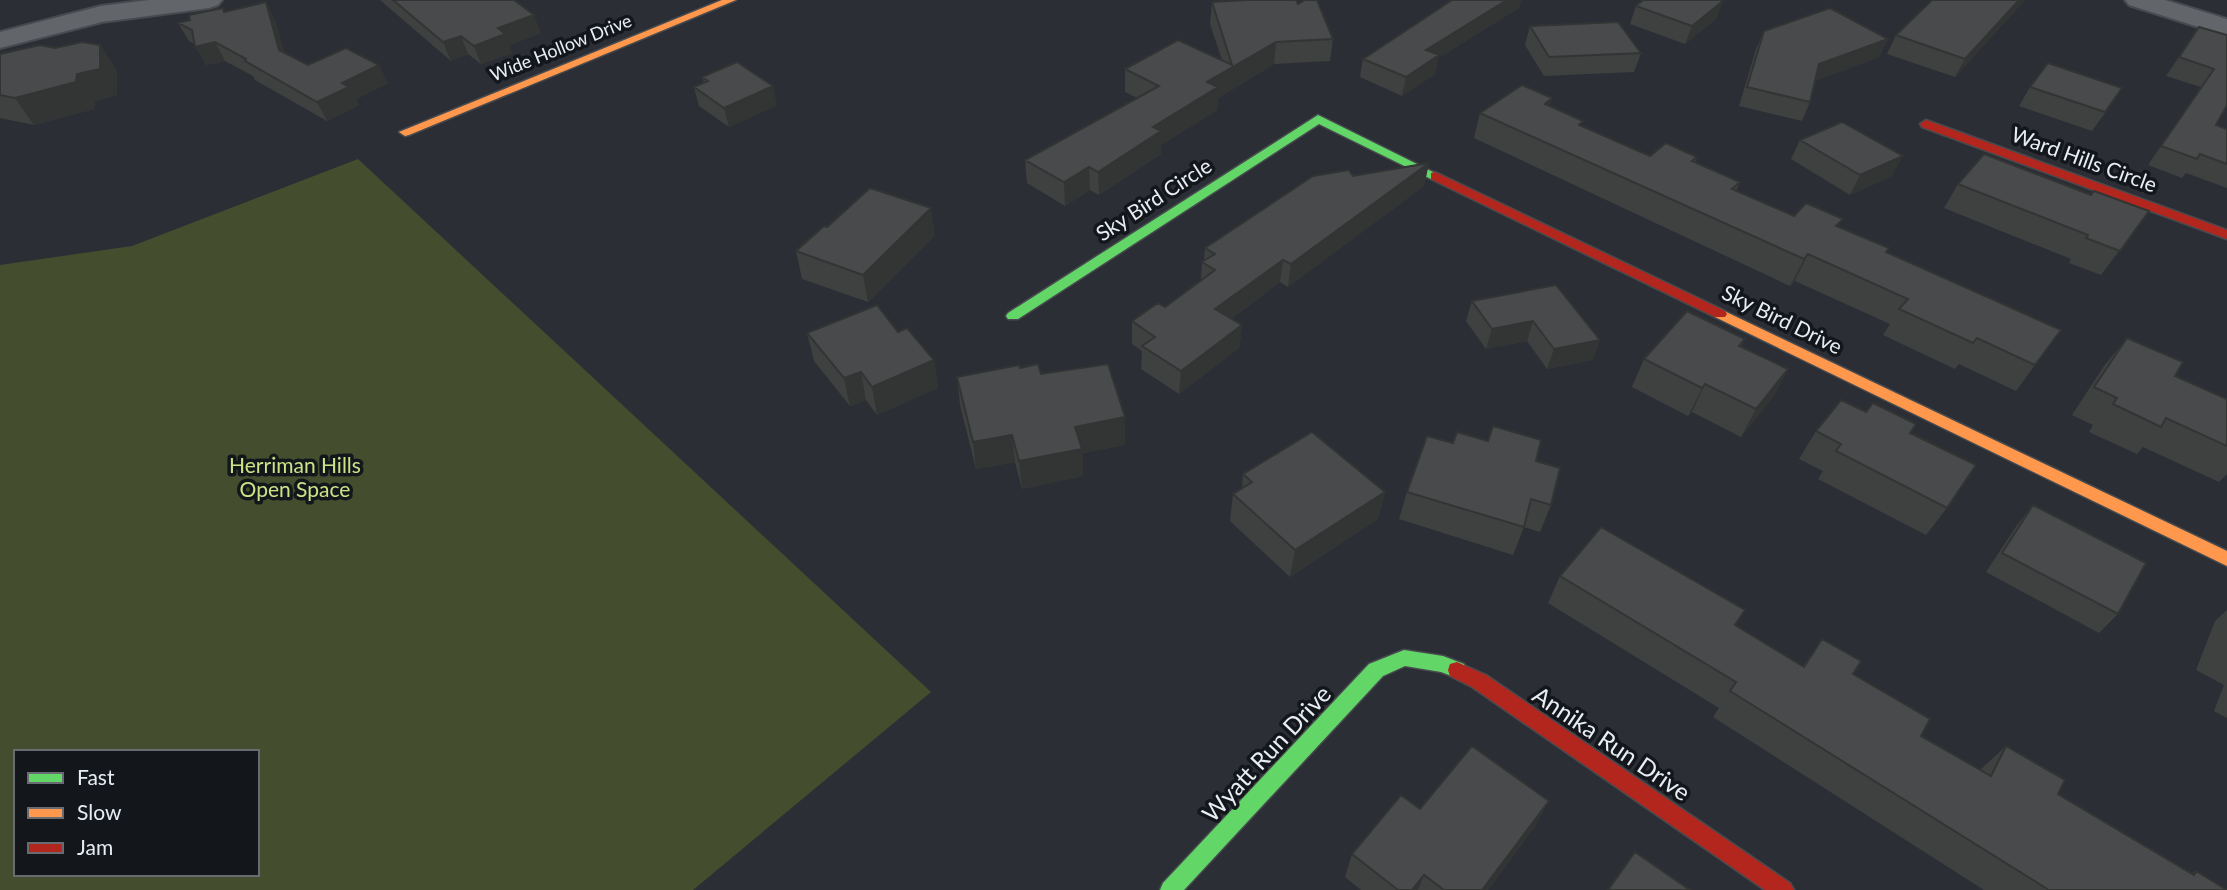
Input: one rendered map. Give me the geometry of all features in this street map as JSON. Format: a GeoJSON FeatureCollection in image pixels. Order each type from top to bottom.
{"type":"FeatureCollection","features":[{"type":"Feature","properties":{"kind":"street"},"geometry":{"type":"LineString","coordinates":[[0,40],[101,14],[209,0]]}},
{"type":"Feature","properties":{"kind":"street","name":"Wide Hollow Drive"},"geometry":{"type":"LineString","coordinates":[[405,132],[731,0]]}},
{"type":"Feature","properties":{"kind":"street"},"geometry":{"type":"LineString","coordinates":[[2138,0],[2227,28]]}},
{"type":"Feature","properties":{"kind":"street","name":"Sky Bird Circle"},"geometry":{"type":"LineString","coordinates":[[1013,316],[1318,119]]}},
{"type":"Feature","properties":{"kind":"street","name":"Sky Bird Drive"},"geometry":{"type":"LineString","coordinates":[[1318,119],[2227,559]]}},
{"type":"Feature","properties":{"kind":"street","name":"Ward Hills Circle"},"geometry":{"type":"LineString","coordinates":[[1926,124],[2227,235]]}},
{"type":"Feature","properties":{"kind":"street","name":"Wyatt Run Drive"},"geometry":{"type":"LineString","coordinates":[[1170,890],[1376,670],[1404,658]]}},
{"type":"Feature","properties":{"kind":"street","name":"Annika Run Drive"},"geometry":{"type":"LineString","coordinates":[[1404,658],[1443,664],[1479,681],[1783,890]]}},
{"type":"Feature","properties":{"kind":"green space","name":"Herriman Hills Open Space"},"geometry":{"type":"Polygon","coordinates":[[[358,159],[931,692],[693,890],[0,890],[0,265],[132,246],[358,159]]]}},
{"type":"Feature","properties":{"kind":"building"},"geometry":{"type":"Polygon","coordinates":[[[393,0],[514,0],[534,15],[498,28],[505,34],[474,46],[461,36],[443,42],[393,0]]]}},
{"type":"Feature","properties":{"kind":"building"},"geometry":{"type":"Polygon","coordinates":[[[1296,0],[1298,4],[1305,0],[1317,0],[1333,39],[1276,42],[1207,82],[1218,87],[1153,127],[1161,131],[1098,172],[1089,167],[1064,182],[1025,160],[1159,86],[1125,69],[1178,40],[1232,65],[1212,2],[1296,0]]]}},
{"type":"Feature","properties":{"kind":"building"},"geometry":{"type":"Polygon","coordinates":[[[1452,0],[1507,0],[1426,50],[1439,55],[1406,77],[1363,59],[1452,0]]]}},
{"type":"Feature","properties":{"kind":"building"},"geometry":{"type":"Polygon","coordinates":[[[1643,0],[1723,1],[1692,26],[1636,6],[1643,0]]]}},
{"type":"Feature","properties":{"kind":"building"},"geometry":{"type":"Polygon","coordinates":[[[1932,0],[2019,0],[1965,59],[1896,35],[1932,0]]]}},
{"type":"Feature","properties":{"kind":"building"},"geometry":{"type":"Polygon","coordinates":[[[266,2],[279,50],[308,65],[346,48],[379,65],[342,83],[349,87],[317,102],[215,42],[195,47],[192,30],[178,23],[190,20],[189,15],[223,8],[224,12],[266,2]]]}},
{"type":"Feature","properties":{"kind":"building"},"geometry":{"type":"Polygon","coordinates":[[[1830,8],[1888,39],[1819,64],[1810,102],[1747,87],[1764,31],[1830,8]]]}},
{"type":"Feature","properties":{"kind":"building"},"geometry":{"type":"Polygon","coordinates":[[[1618,22],[1641,53],[1549,57],[1530,26],[1618,22]]]}},
{"type":"Feature","properties":{"kind":"building"},"geometry":{"type":"Polygon","coordinates":[[[2199,27],[2227,35],[2227,105],[2216,125],[2227,129],[2227,164],[2200,154],[2197,159],[2161,146],[2214,69],[2179,57],[2199,27]]]}},
{"type":"Feature","properties":{"kind":"building"},"geometry":{"type":"Polygon","coordinates":[[[82,42],[100,45],[100,69],[77,74],[76,82],[15,98],[0,95],[0,54],[40,45],[55,48],[82,42]]]}},
{"type":"Feature","properties":{"kind":"building"},"geometry":{"type":"Polygon","coordinates":[[[737,62],[773,86],[724,108],[694,87],[708,81],[702,77],[737,62]]]}},
{"type":"Feature","properties":{"kind":"building"},"geometry":{"type":"Polygon","coordinates":[[[2048,63],[2122,88],[2105,112],[2030,87],[2048,63]]]}},
{"type":"Feature","properties":{"kind":"building"},"geometry":{"type":"Polygon","coordinates":[[[1522,85],[1552,98],[1545,104],[1583,121],[1579,125],[1650,156],[1666,143],[1697,157],[1692,161],[1740,182],[1732,189],[1794,216],[1806,203],[1843,219],[1836,226],[1889,248],[1886,252],[2061,330],[2035,365],[1977,338],[1973,343],[1899,309],[1908,299],[1808,254],[1804,259],[1480,113],[1522,85]]]}},
{"type":"Feature","properties":{"kind":"building"},"geometry":{"type":"Polygon","coordinates":[[[1842,122],[1903,156],[1860,175],[1800,140],[1842,122]]]}},
{"type":"Feature","properties":{"kind":"building"},"geometry":{"type":"Polygon","coordinates":[[[1984,154],[2091,195],[2094,191],[2149,211],[2120,251],[2086,238],[2088,235],[1958,184],[1984,154]]]}},
{"type":"Feature","properties":{"kind":"building"},"geometry":{"type":"Polygon","coordinates":[[[1429,163],[1291,264],[1283,260],[1215,309],[1242,325],[1181,371],[1142,346],[1155,337],[1132,321],[1158,303],[1165,307],[1215,270],[1202,262],[1215,254],[1205,248],[1313,176],[1349,170],[1353,176],[1429,163]]]}},
{"type":"Feature","properties":{"kind":"building"},"geometry":{"type":"Polygon","coordinates":[[[870,188],[931,208],[863,275],[796,251],[824,226],[827,227],[870,188]]]}},
{"type":"Feature","properties":{"kind":"building"},"geometry":{"type":"Polygon","coordinates":[[[1556,285],[1600,340],[1554,349],[1533,321],[1492,329],[1472,301],[1556,285]]]}},
{"type":"Feature","properties":{"kind":"building"},"geometry":{"type":"Polygon","coordinates":[[[877,305],[898,332],[907,328],[934,360],[872,387],[861,372],[844,378],[807,333],[877,305]]]}},
{"type":"Feature","properties":{"kind":"building"},"geometry":{"type":"Polygon","coordinates":[[[1687,311],[1745,339],[1739,346],[1788,369],[1756,409],[1705,384],[1702,388],[1644,359],[1687,311]]]}},
{"type":"Feature","properties":{"kind":"building"},"geometry":{"type":"Polygon","coordinates":[[[2127,338],[2183,362],[2175,376],[2227,399],[2227,446],[2166,418],[2161,427],[2113,404],[2117,398],[2094,387],[2127,338]]]}},
{"type":"Feature","properties":{"kind":"building"},"geometry":{"type":"Polygon","coordinates":[[[1038,364],[1041,374],[1108,364],[1125,417],[1075,427],[1082,449],[1019,461],[1012,435],[973,442],[957,377],[1038,364]]]}},
{"type":"Feature","properties":{"kind":"building"},"geometry":{"type":"Polygon","coordinates":[[[1841,400],[1866,412],[1873,403],[1916,424],[1910,433],[1976,465],[1947,508],[1836,451],[1841,444],[1816,431],[1841,400]]]}},
{"type":"Feature","properties":{"kind":"building"},"geometry":{"type":"Polygon","coordinates":[[[1493,426],[1541,440],[1536,461],[1560,468],[1551,505],[1531,499],[1524,527],[1407,492],[1427,436],[1453,443],[1457,432],[1488,441],[1493,426]]]}},
{"type":"Feature","properties":{"kind":"building"},"geometry":{"type":"Polygon","coordinates":[[[1312,432],[1385,492],[1295,550],[1233,494],[1252,482],[1243,474],[1312,432]]]}},
{"type":"Feature","properties":{"kind":"building"},"geometry":{"type":"Polygon","coordinates":[[[2033,505],[2146,563],[2118,614],[2002,553],[2033,505]]]}},
{"type":"Feature","properties":{"kind":"building"},"geometry":{"type":"Polygon","coordinates":[[[1601,527],[1745,610],[1735,625],[1804,667],[1822,639],[1861,661],[1853,674],[1930,719],[1921,736],[1991,776],[2006,746],[2065,780],[2058,794],[2194,875],[2196,871],[2227,890],[2049,890],[1730,691],[1736,682],[1560,576],[1601,527]]]}},
{"type":"Feature","properties":{"kind":"building"},"geometry":{"type":"Polygon","coordinates":[[[1472,746],[1549,801],[1482,890],[1444,890],[1424,875],[1412,890],[1398,890],[1352,854],[1401,795],[1420,809],[1472,746]]]}},
{"type":"Feature","properties":{"kind":"building"},"geometry":{"type":"Polygon","coordinates":[[[1635,852],[1690,890],[1608,890],[1635,852]]]}},
{"type":"Feature","properties":{"kind":"traffic: fast"},"geometry":{"type":"LineString","coordinates":[[1013,316],[1318,119],[1435,176]]}},
{"type":"Feature","properties":{"kind":"traffic: fast"},"geometry":{"type":"LineString","coordinates":[[1170,890],[1376,670],[1404,658],[1443,664],[1457,670]]}},
{"type":"Feature","properties":{"kind":"traffic: slow"},"geometry":{"type":"LineString","coordinates":[[405,132],[731,0]]}},
{"type":"Feature","properties":{"kind":"traffic: slow"},"geometry":{"type":"LineString","coordinates":[[1720,314],[2227,559]]}},
{"type":"Feature","properties":{"kind":"traffic: jam"},"geometry":{"type":"LineString","coordinates":[[1926,124],[2227,235]]}},
{"type":"Feature","properties":{"kind":"traffic: jam"},"geometry":{"type":"LineString","coordinates":[[1435,176],[1720,314]]}},
{"type":"Feature","properties":{"kind":"traffic: jam"},"geometry":{"type":"LineString","coordinates":[[1457,670],[1479,681],[1783,890]]}}]}
